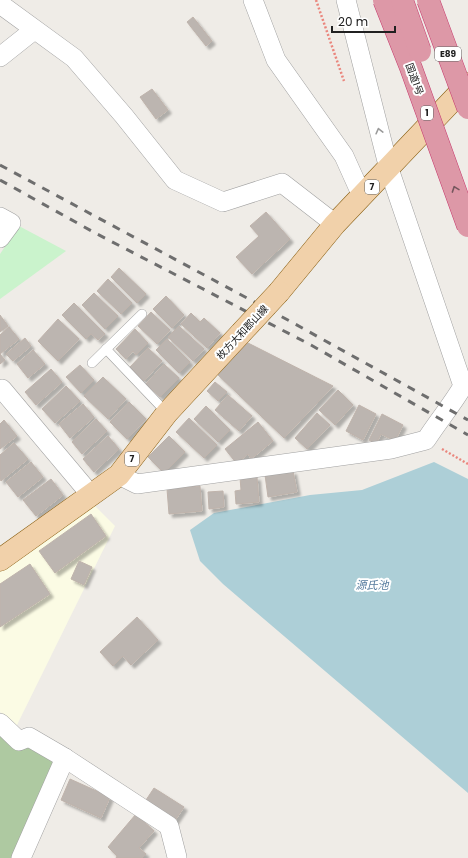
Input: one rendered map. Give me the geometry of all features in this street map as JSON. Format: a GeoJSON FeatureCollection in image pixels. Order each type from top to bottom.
{"type":"FeatureCollection","features":[{"type":"Feature","properties":{"kind":"highway","name":"国道1号"},"geometry":{"type":"LineString","coordinates":[[384,0],[411,68],[468,226]]}},
{"type":"Feature","properties":{"kind":"highway"},"geometry":{"type":"LineString","coordinates":[[402,0],[468,182]]}},
{"type":"Feature","properties":{"kind":"highway","name":"E89"},"geometry":{"type":"LineString","coordinates":[[428,0],[468,108]]}},
{"type":"Feature","properties":{"kind":"main road","name":"枚方大和郡山線"},"geometry":{"type":"LineString","coordinates":[[0,560],[119,475],[166,413],[279,292],[335,224],[389,169],[468,84]]}},
{"type":"Feature","properties":{"kind":"street"},"geometry":{"type":"LineString","coordinates":[[253,0],[276,60],[344,156],[362,196]]}},
{"type":"Feature","properties":{"kind":"street"},"geometry":{"type":"LineString","coordinates":[[119,475],[137,484],[391,449],[426,440],[439,419],[466,385],[389,169],[346,0]]}},
{"type":"Feature","properties":{"kind":"street"},"geometry":{"type":"LineString","coordinates":[[376,0],[411,68]]}},
{"type":"Feature","properties":{"kind":"street"},"geometry":{"type":"LineString","coordinates":[[0,4],[74,58],[176,180],[223,202],[282,183],[335,224]]}},
{"type":"Feature","properties":{"kind":"street"},"geometry":{"type":"LineString","coordinates":[[0,57],[34,30]]}},
{"type":"Feature","properties":{"kind":"street"},"geometry":{"type":"LineString","coordinates":[[0,217],[11,223],[0,238]]}},
{"type":"Feature","properties":{"kind":"street"},"geometry":{"type":"LineString","coordinates":[[2,389],[91,495]]}},
{"type":"Feature","properties":{"kind":"street"},"geometry":{"type":"LineString","coordinates":[[0,723],[19,741],[29,737],[65,758],[169,826],[178,858]]}},
{"type":"Feature","properties":{"kind":"street"},"geometry":{"type":"LineString","coordinates":[[21,858],[65,758]]}},
{"type":"Feature","properties":{"kind":"lane"},"geometry":{"type":"LineString","coordinates":[[92,363],[142,314]]}},
{"type":"Feature","properties":{"kind":"lane"},"geometry":{"type":"LineString","coordinates":[[106,349],[166,413]]}},
{"type":"Feature","properties":{"kind":"path"},"geometry":{"type":"LineString","coordinates":[[426,440],[468,464]]}},
{"type":"Feature","properties":{"kind":"shaded area"},"geometry":{"type":"Polygon","coordinates":[[[93,504],[115,526],[16,727],[0,712],[0,571],[93,504]]]}},
{"type":"Feature","properties":{"kind":"green space"},"geometry":{"type":"Polygon","coordinates":[[[19,226],[66,251],[0,299],[0,254],[19,226]]]}},
{"type":"Feature","properties":{"kind":"green space"},"geometry":{"type":"Polygon","coordinates":[[[0,732],[33,746],[54,762],[14,858],[0,858],[0,732]]]}},
{"type":"Feature","properties":{"kind":"water","name":"源氏池"},"geometry":{"type":"Polygon","coordinates":[[[434,462],[468,479],[468,793],[223,584],[200,561],[190,530],[214,513],[310,495],[362,490],[434,462]]]}},
{"type":"Feature","properties":{"kind":"building"},"geometry":{"type":"Polygon","coordinates":[[[193,17],[212,41],[206,46],[187,22],[193,17]]]}},
{"type":"Feature","properties":{"kind":"building"},"geometry":{"type":"Polygon","coordinates":[[[152,89],[168,110],[156,119],[140,97],[152,89]]]}},
{"type":"Feature","properties":{"kind":"building"},"geometry":{"type":"Polygon","coordinates":[[[266,212],[290,239],[252,274],[236,257],[259,236],[250,226],[266,212]]]}},
{"type":"Feature","properties":{"kind":"building"},"geometry":{"type":"Polygon","coordinates":[[[119,268],[146,294],[137,303],[111,277],[119,268]]]}},
{"type":"Feature","properties":{"kind":"building"},"geometry":{"type":"Polygon","coordinates":[[[108,279],[132,303],[121,314],[97,291],[108,279]]]}},
{"type":"Feature","properties":{"kind":"building"},"geometry":{"type":"Polygon","coordinates":[[[94,293],[118,316],[105,329],[82,305],[94,293]]]}},
{"type":"Feature","properties":{"kind":"building"},"geometry":{"type":"Polygon","coordinates":[[[166,296],[184,315],[172,328],[153,309],[166,296]]]}},
{"type":"Feature","properties":{"kind":"building"},"geometry":{"type":"Polygon","coordinates":[[[74,303],[105,334],[98,340],[91,334],[86,339],[62,315],[74,303]]]}},
{"type":"Feature","properties":{"kind":"building"},"geometry":{"type":"Polygon","coordinates":[[[151,312],[170,330],[157,344],[138,326],[151,312]]]}},
{"type":"Feature","properties":{"kind":"building"},"geometry":{"type":"Polygon","coordinates":[[[191,313],[200,322],[204,318],[220,333],[207,348],[181,324],[191,313]]]}},
{"type":"Feature","properties":{"kind":"building"},"geometry":{"type":"Polygon","coordinates":[[[0,315],[8,326],[0,332],[0,315]]]}},
{"type":"Feature","properties":{"kind":"building"},"geometry":{"type":"Polygon","coordinates":[[[58,319],[79,339],[58,361],[38,341],[58,319]]]}},
{"type":"Feature","properties":{"kind":"building"},"geometry":{"type":"Polygon","coordinates":[[[179,326],[204,349],[193,361],[168,337],[179,326]]]}},
{"type":"Feature","properties":{"kind":"building"},"geometry":{"type":"Polygon","coordinates":[[[9,327],[19,339],[0,354],[0,335],[9,327]]]}},
{"type":"Feature","properties":{"kind":"building"},"geometry":{"type":"Polygon","coordinates":[[[135,329],[148,343],[136,355],[133,351],[126,359],[116,349],[135,329]]]}},
{"type":"Feature","properties":{"kind":"building"},"geometry":{"type":"Polygon","coordinates":[[[25,338],[31,346],[13,361],[6,354],[25,338]]]}},
{"type":"Feature","properties":{"kind":"building"},"geometry":{"type":"Polygon","coordinates":[[[167,339],[190,362],[179,373],[156,350],[167,339]]]}},
{"type":"Feature","properties":{"kind":"building"},"geometry":{"type":"Polygon","coordinates":[[[248,343],[333,386],[284,438],[217,374],[248,343]]]}},
{"type":"Feature","properties":{"kind":"building"},"geometry":{"type":"Polygon","coordinates":[[[148,348],[162,361],[144,381],[130,367],[148,348]]]}},
{"type":"Feature","properties":{"kind":"building"},"geometry":{"type":"Polygon","coordinates":[[[33,350],[45,364],[28,378],[17,364],[33,350]]]}},
{"type":"Feature","properties":{"kind":"building"},"geometry":{"type":"Polygon","coordinates":[[[0,354],[5,360],[0,364],[0,354]]]}},
{"type":"Feature","properties":{"kind":"building"},"geometry":{"type":"Polygon","coordinates":[[[164,364],[179,378],[160,397],[146,384],[164,364]]]}},
{"type":"Feature","properties":{"kind":"building"},"geometry":{"type":"Polygon","coordinates":[[[80,365],[94,380],[81,393],[66,377],[80,365]]]}},
{"type":"Feature","properties":{"kind":"building"},"geometry":{"type":"Polygon","coordinates":[[[51,369],[62,382],[36,405],[25,392],[51,369]]]}},
{"type":"Feature","properties":{"kind":"building"},"geometry":{"type":"Polygon","coordinates":[[[103,377],[126,399],[108,419],[84,396],[103,377]]]}},
{"type":"Feature","properties":{"kind":"building"},"geometry":{"type":"Polygon","coordinates":[[[215,382],[227,392],[218,401],[207,391],[215,382]]]}},
{"type":"Feature","properties":{"kind":"building"},"geometry":{"type":"Polygon","coordinates":[[[66,386],[80,401],[55,423],[42,409],[66,386]]]}},
{"type":"Feature","properties":{"kind":"building"},"geometry":{"type":"Polygon","coordinates":[[[338,390],[353,405],[335,425],[319,410],[338,390]]]}},
{"type":"Feature","properties":{"kind":"building"},"geometry":{"type":"Polygon","coordinates":[[[228,395],[252,416],[239,431],[215,410],[228,395]]]}},
{"type":"Feature","properties":{"kind":"building"},"geometry":{"type":"Polygon","coordinates":[[[129,402],[146,419],[127,439],[110,422],[129,402]]]}},
{"type":"Feature","properties":{"kind":"building"},"geometry":{"type":"Polygon","coordinates":[[[83,404],[94,417],[70,438],[59,424],[83,404]]]}},
{"type":"Feature","properties":{"kind":"building"},"geometry":{"type":"Polygon","coordinates":[[[359,405],[376,414],[363,440],[346,431],[359,405]]]}},
{"type":"Feature","properties":{"kind":"building"},"geometry":{"type":"Polygon","coordinates":[[[206,406],[230,430],[218,442],[194,419],[206,406]]]}},
{"type":"Feature","properties":{"kind":"building"},"geometry":{"type":"Polygon","coordinates":[[[317,413],[330,425],[307,449],[295,438],[317,413]]]}},
{"type":"Feature","properties":{"kind":"building"},"geometry":{"type":"Polygon","coordinates":[[[382,414],[403,425],[395,441],[381,434],[376,444],[369,440],[382,414]]]}},
{"type":"Feature","properties":{"kind":"building"},"geometry":{"type":"Polygon","coordinates":[[[189,418],[217,445],[204,458],[176,432],[189,418]]]}},
{"type":"Feature","properties":{"kind":"building"},"geometry":{"type":"Polygon","coordinates":[[[96,419],[107,431],[82,454],[72,442],[96,419]]]}},
{"type":"Feature","properties":{"kind":"building"},"geometry":{"type":"Polygon","coordinates":[[[4,420],[17,436],[0,449],[0,424],[4,420]]]}},
{"type":"Feature","properties":{"kind":"building"},"geometry":{"type":"Polygon","coordinates":[[[258,422],[273,441],[251,459],[248,454],[237,464],[225,449],[258,422]]]}},
{"type":"Feature","properties":{"kind":"building"},"geometry":{"type":"Polygon","coordinates":[[[108,436],[119,449],[94,472],[83,459],[108,436]]]}},
{"type":"Feature","properties":{"kind":"building"},"geometry":{"type":"Polygon","coordinates":[[[169,436],[185,452],[164,473],[148,457],[169,436]]]}},
{"type":"Feature","properties":{"kind":"building"},"geometry":{"type":"Polygon","coordinates":[[[14,443],[28,459],[1,481],[0,455],[14,443]]]}},
{"type":"Feature","properties":{"kind":"building"},"geometry":{"type":"Polygon","coordinates":[[[31,462],[43,477],[18,497],[6,482],[31,462]]]}},
{"type":"Feature","properties":{"kind":"building"},"geometry":{"type":"Polygon","coordinates":[[[293,471],[297,492],[268,497],[265,475],[293,471]]]}},
{"type":"Feature","properties":{"kind":"building"},"geometry":{"type":"Polygon","coordinates":[[[257,477],[259,502],[236,504],[235,491],[241,490],[240,478],[257,477]]]}},
{"type":"Feature","properties":{"kind":"building"},"geometry":{"type":"Polygon","coordinates":[[[51,479],[63,495],[36,516],[23,500],[51,479]]]}},
{"type":"Feature","properties":{"kind":"building"},"geometry":{"type":"Polygon","coordinates":[[[200,486],[202,511],[169,514],[167,489],[200,486]]]}},
{"type":"Feature","properties":{"kind":"building"},"geometry":{"type":"Polygon","coordinates":[[[223,491],[224,507],[209,509],[208,492],[223,491]]]}},
{"type":"Feature","properties":{"kind":"building"},"geometry":{"type":"Polygon","coordinates":[[[91,514],[106,536],[55,573],[39,551],[91,514]]]}},
{"type":"Feature","properties":{"kind":"building"},"geometry":{"type":"Polygon","coordinates":[[[79,561],[92,567],[84,585],[71,579],[79,561]]]}},
{"type":"Feature","properties":{"kind":"building"},"geometry":{"type":"Polygon","coordinates":[[[30,564],[50,594],[0,627],[0,584],[30,564]]]}},
{"type":"Feature","properties":{"kind":"building"},"geometry":{"type":"Polygon","coordinates":[[[137,617],[158,640],[131,665],[123,656],[113,666],[100,652],[137,617]]]}},
{"type":"Feature","properties":{"kind":"building"},"geometry":{"type":"Polygon","coordinates":[[[70,779],[110,797],[101,818],[61,800],[70,779]]]}},
{"type":"Feature","properties":{"kind":"building"},"geometry":{"type":"Polygon","coordinates":[[[154,788],[184,807],[174,822],[144,803],[154,788]]]}},
{"type":"Feature","properties":{"kind":"building"},"geometry":{"type":"Polygon","coordinates":[[[136,814],[154,831],[139,848],[146,854],[142,858],[116,858],[117,856],[108,847],[136,814]]]}},
{"type":"Feature","properties":{"kind":"railway"},"geometry":{"type":"LineString","coordinates":[[0,165],[286,319],[468,420]]}},
{"type":"Feature","properties":{"kind":"railway"},"geometry":{"type":"LineString","coordinates":[[0,180],[97,234],[311,345],[468,435]]}}]}
